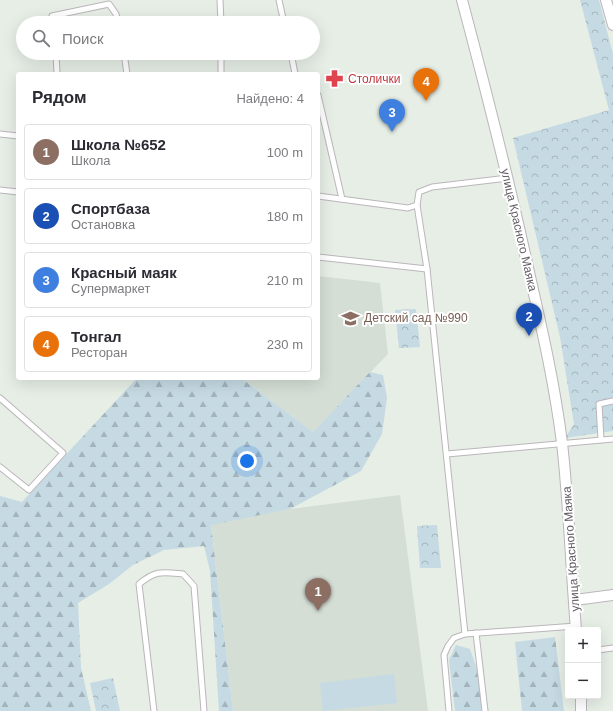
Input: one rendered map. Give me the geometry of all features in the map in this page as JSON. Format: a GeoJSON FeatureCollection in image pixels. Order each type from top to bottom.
{"type":"FeatureCollection","features":[{"type":"Feature","properties":{"kind":"street","name":"улица Красного Маяка"},"geometry":{"type":"LineString","coordinates":[[462,0],[508,178],[555,399],[562,444],[570,523],[576,627]]}},
{"type":"Feature","properties":{"kind":"street"},"geometry":{"type":"LineString","coordinates":[[606,0],[613,25]]}},
{"type":"Feature","properties":{"kind":"street"},"geometry":{"type":"LineString","coordinates":[[575,600],[613,595]]}},
{"type":"Feature","properties":{"kind":"street"},"geometry":{"type":"LineString","coordinates":[[581,699],[581,711]]}},
{"type":"Feature","properties":{"kind":"lane"},"geometry":{"type":"LineString","coordinates":[[220,0],[221,16]]}},
{"type":"Feature","properties":{"kind":"lane"},"geometry":{"type":"LineString","coordinates":[[278,0],[282,16]]}},
{"type":"Feature","properties":{"kind":"lane"},"geometry":{"type":"LineString","coordinates":[[52,16],[109,4],[116,16]]}},
{"type":"Feature","properties":{"kind":"lane"},"geometry":{"type":"LineString","coordinates":[[56,60],[57,72]]}},
{"type":"Feature","properties":{"kind":"lane"},"geometry":{"type":"LineString","coordinates":[[125,60],[127,72]]}},
{"type":"Feature","properties":{"kind":"lane"},"geometry":{"type":"LineString","coordinates":[[221,60],[222,72]]}},
{"type":"Feature","properties":{"kind":"lane"},"geometry":{"type":"LineString","coordinates":[[293,60],[296,72]]}},
{"type":"Feature","properties":{"kind":"lane"},"geometry":{"type":"LineString","coordinates":[[320,104],[342,199]]}},
{"type":"Feature","properties":{"kind":"lane"},"geometry":{"type":"LineString","coordinates":[[0,134],[16,136]]}},
{"type":"Feature","properties":{"kind":"lane"},"geometry":{"type":"LineString","coordinates":[[465,634],[427,269],[417,205],[418,192],[432,187],[508,178]]}},
{"type":"Feature","properties":{"kind":"lane"},"geometry":{"type":"LineString","coordinates":[[0,190],[16,192]]}},
{"type":"Feature","properties":{"kind":"lane"},"geometry":{"type":"LineString","coordinates":[[320,196],[408,208],[417,205]]}},
{"type":"Feature","properties":{"kind":"lane"},"geometry":{"type":"LineString","coordinates":[[320,257],[427,269]]}},
{"type":"Feature","properties":{"kind":"lane"},"geometry":{"type":"LineString","coordinates":[[0,398],[63,453],[29,490],[0,467]]}},
{"type":"Feature","properties":{"kind":"lane"},"geometry":{"type":"LineString","coordinates":[[601,440],[599,404],[613,401]]}},
{"type":"Feature","properties":{"kind":"lane"},"geometry":{"type":"LineString","coordinates":[[447,454],[613,439]]}},
{"type":"Feature","properties":{"kind":"lane"},"geometry":{"type":"LineString","coordinates":[[154,711],[139,584],[148,577],[162,572],[183,574],[194,586],[204,711]]}},
{"type":"Feature","properties":{"kind":"lane"},"geometry":{"type":"LineString","coordinates":[[450,711],[444,655],[454,638],[465,634],[476,633],[565,629]]}},
{"type":"Feature","properties":{"kind":"lane"},"geometry":{"type":"LineString","coordinates":[[476,633],[485,711]]}},
{"type":"Feature","properties":{"kind":"lane"},"geometry":{"type":"LineString","coordinates":[[601,650],[613,648]]}},
{"type":"Feature","properties":{"kind":"shaded area","name":"Детский сад №990"},"geometry":{"type":"Polygon","coordinates":[[[320,276],[380,283],[388,354],[313,432],[244,380],[320,380],[320,276]]]}},
{"type":"Feature","properties":{"kind":"shaded area"},"geometry":{"type":"Polygon","coordinates":[[[400,495],[428,711],[233,711],[211,524],[290,509],[400,495]]]}},
{"type":"Feature","properties":{"kind":"green space"},"geometry":{"type":"Polygon","coordinates":[[[580,0],[599,0],[613,54],[613,431],[565,438],[574,424],[560,337],[513,138],[609,110],[580,0]]]}},
{"type":"Feature","properties":{"kind":"green space"},"geometry":{"type":"Polygon","coordinates":[[[416,309],[420,347],[399,348],[395,310],[416,309]]]}},
{"type":"Feature","properties":{"kind":"green space"},"geometry":{"type":"Polygon","coordinates":[[[370,372],[383,375],[387,398],[382,434],[361,471],[290,509],[211,525],[233,711],[219,711],[210,571],[204,546],[164,550],[133,565],[109,584],[78,603],[81,668],[91,711],[0,711],[0,496],[22,502],[135,380],[244,380],[313,432],[370,372]]]}},
{"type":"Feature","properties":{"kind":"green space"},"geometry":{"type":"Polygon","coordinates":[[[437,525],[441,568],[420,568],[417,526],[437,525]]]}},
{"type":"Feature","properties":{"kind":"green space"},"geometry":{"type":"Polygon","coordinates":[[[555,637],[564,711],[522,711],[515,642],[555,637]]]}},
{"type":"Feature","properties":{"kind":"green space"},"geometry":{"type":"Polygon","coordinates":[[[456,645],[470,649],[479,675],[483,711],[455,711],[449,660],[456,645]]]}},
{"type":"Feature","properties":{"kind":"green space"},"geometry":{"type":"Polygon","coordinates":[[[394,674],[397,703],[323,711],[320,683],[394,674]]]}},
{"type":"Feature","properties":{"kind":"green space"},"geometry":{"type":"Polygon","coordinates":[[[113,678],[120,711],[96,711],[90,683],[113,678]]]}},
{"type":"Feature","properties":{"kind":"place","name":"Столички"},"geometry":{"type":"Point","coordinates":[335,79]}},
{"type":"Feature","properties":{"kind":"place","name":"Тонгал"},"geometry":{"type":"Point","coordinates":[426,101]}},
{"type":"Feature","properties":{"kind":"place","name":"Красный маяк"},"geometry":{"type":"Point","coordinates":[392,132]}},
{"type":"Feature","properties":{"kind":"place","name":"Детский сад №990"},"geometry":{"type":"Point","coordinates":[351,318]}},
{"type":"Feature","properties":{"kind":"place","name":"Спортбаза"},"geometry":{"type":"Point","coordinates":[529,336]}},
{"type":"Feature","properties":{"kind":"place","name":"Школа №652"},"geometry":{"type":"Point","coordinates":[318,611]}}]}
